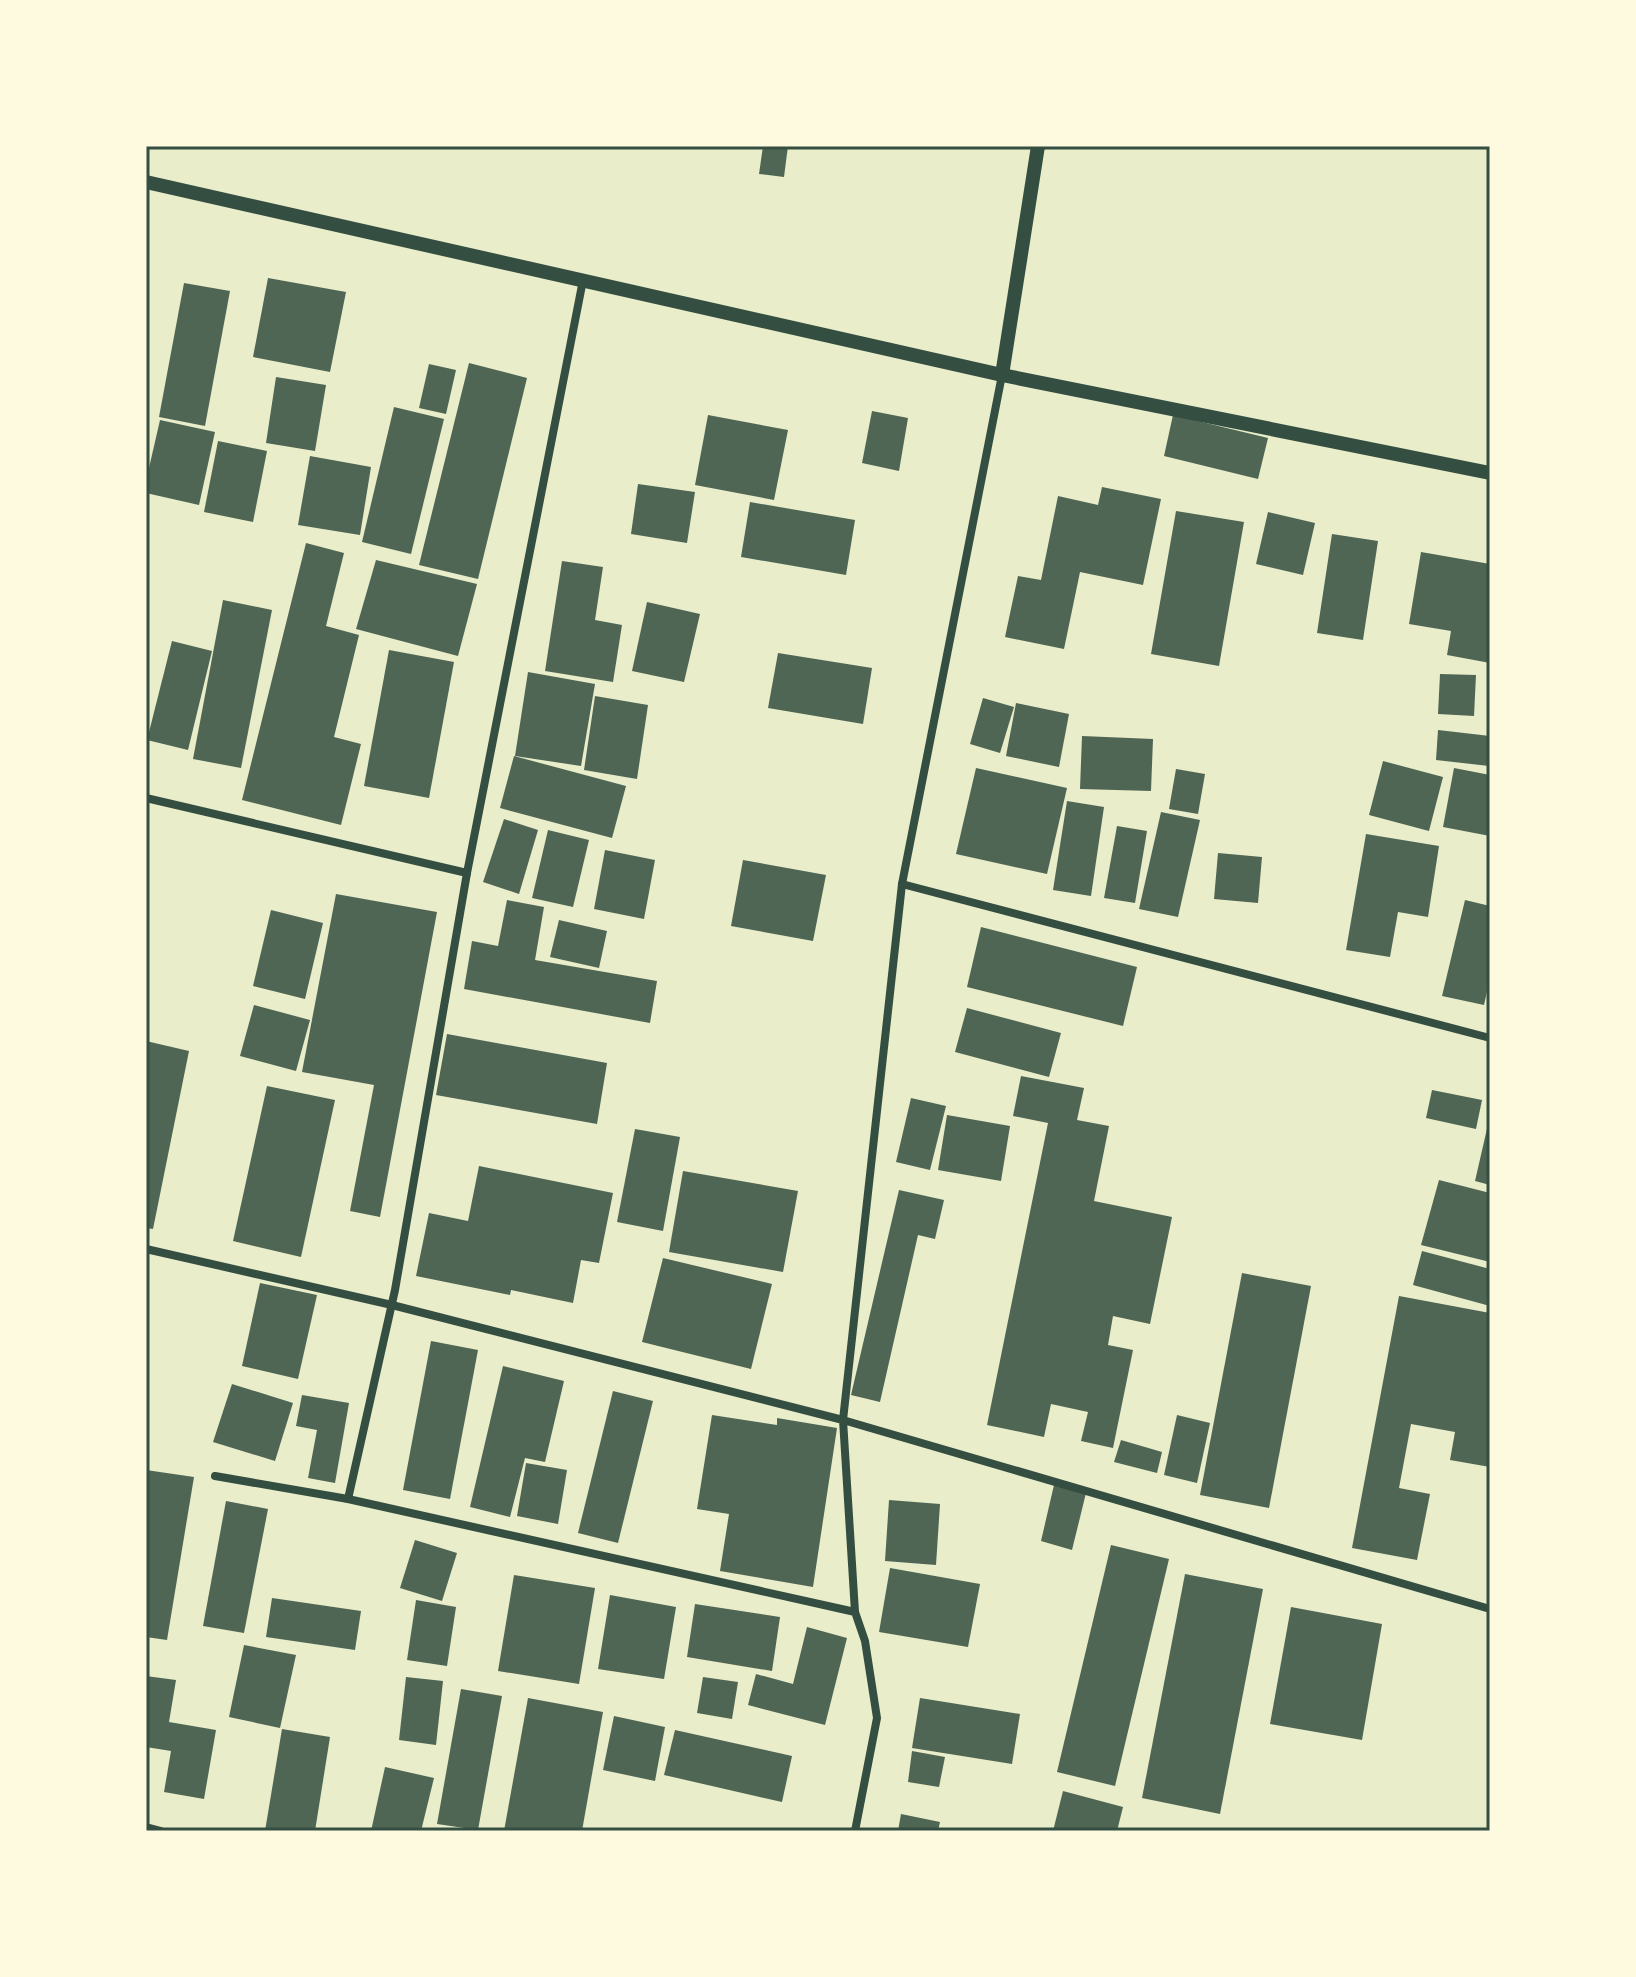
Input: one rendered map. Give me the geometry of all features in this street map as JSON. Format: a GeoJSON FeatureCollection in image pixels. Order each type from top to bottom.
{"type":"FeatureCollection","features":[{"type":"Feature","properties":{"kind":"street"},"geometry":{"type":"LineString","coordinates":[[855,1831],[877,1718],[865,1641],[855,1612],[843,1420],[902,884],[1002,375],[1038,146]]}},
{"type":"Feature","properties":{"kind":"street"},"geometry":{"type":"LineString","coordinates":[[146,182],[1002,375],[1490,473]]}},
{"type":"Feature","properties":{"kind":"street"},"geometry":{"type":"LineString","coordinates":[[348,1499],[392,1305],[467,873],[583,280]]}},
{"type":"Feature","properties":{"kind":"street"},"geometry":{"type":"LineString","coordinates":[[146,798],[467,873]]}},
{"type":"Feature","properties":{"kind":"street"},"geometry":{"type":"LineString","coordinates":[[902,884],[1490,1038]]}},
{"type":"Feature","properties":{"kind":"street"},"geometry":{"type":"LineString","coordinates":[[146,1249],[392,1305],[843,1420],[1490,1609]]}},
{"type":"Feature","properties":{"kind":"street"},"geometry":{"type":"LineString","coordinates":[[215,1476],[348,1499],[855,1612]]}},
{"type":"Feature","properties":{"kind":"street"},"geometry":{"type":"LineString","coordinates":[[146,1827],[161,1831]]}},
{"type":"Feature","properties":{"kind":"building"},"geometry":{"type":"Polygon","coordinates":[[[763,146],[788,146],[784,177],[759,174],[763,146]]]}},
{"type":"Feature","properties":{"kind":"building"},"geometry":{"type":"Polygon","coordinates":[[[268,278],[346,292],[330,372],[253,357],[268,278]]]}},
{"type":"Feature","properties":{"kind":"building"},"geometry":{"type":"Polygon","coordinates":[[[184,283],[230,291],[205,426],[159,417],[184,283]]]}},
{"type":"Feature","properties":{"kind":"building"},"geometry":{"type":"Polygon","coordinates":[[[469,363],[527,378],[478,579],[419,565],[469,363]]]}},
{"type":"Feature","properties":{"kind":"building"},"geometry":{"type":"Polygon","coordinates":[[[429,364],[456,370],[446,414],[419,408],[429,364]]]}},
{"type":"Feature","properties":{"kind":"building"},"geometry":{"type":"Polygon","coordinates":[[[276,377],[326,385],[315,451],[266,443],[276,377]]]}},
{"type":"Feature","properties":{"kind":"building"},"geometry":{"type":"Polygon","coordinates":[[[394,407],[444,419],[411,554],[362,542],[394,407]]]}},
{"type":"Feature","properties":{"kind":"building"},"geometry":{"type":"Polygon","coordinates":[[[872,411],[908,418],[899,471],[862,463],[872,411]]]}},
{"type":"Feature","properties":{"kind":"building"},"geometry":{"type":"Polygon","coordinates":[[[708,415],[788,430],[774,500],[695,485],[708,415]]]}},
{"type":"Feature","properties":{"kind":"building"},"geometry":{"type":"Polygon","coordinates":[[[1173,415],[1268,438],[1258,479],[1164,456],[1173,415]]]}},
{"type":"Feature","properties":{"kind":"building"},"geometry":{"type":"Polygon","coordinates":[[[160,420],[215,432],[199,505],[146,493],[160,420]]]}},
{"type":"Feature","properties":{"kind":"building"},"geometry":{"type":"Polygon","coordinates":[[[218,441],[267,451],[253,522],[204,512],[218,441]]]}},
{"type":"Feature","properties":{"kind":"building"},"geometry":{"type":"Polygon","coordinates":[[[310,456],[371,467],[360,535],[298,525],[310,456]]]}},
{"type":"Feature","properties":{"kind":"building"},"geometry":{"type":"Polygon","coordinates":[[[638,484],[695,492],[687,543],[631,534],[638,484]]]}},
{"type":"Feature","properties":{"kind":"building"},"geometry":{"type":"Polygon","coordinates":[[[1102,487],[1161,499],[1143,585],[1080,572],[1064,649],[1005,637],[1018,576],[1041,580],[1058,496],[1098,505],[1102,487]]]}},
{"type":"Feature","properties":{"kind":"building"},"geometry":{"type":"Polygon","coordinates":[[[750,502],[855,520],[846,575],[741,557],[750,502]]]}},
{"type":"Feature","properties":{"kind":"building"},"geometry":{"type":"Polygon","coordinates":[[[1176,511],[1244,522],[1219,666],[1151,654],[1176,511]]]}},
{"type":"Feature","properties":{"kind":"building"},"geometry":{"type":"Polygon","coordinates":[[[1268,512],[1315,523],[1303,575],[1256,564],[1268,512]]]}},
{"type":"Feature","properties":{"kind":"building"},"geometry":{"type":"Polygon","coordinates":[[[1332,534],[1378,541],[1363,640],[1317,633],[1332,534]]]}},
{"type":"Feature","properties":{"kind":"building"},"geometry":{"type":"Polygon","coordinates":[[[306,543],[344,553],[326,626],[359,635],[334,737],[361,744],[341,825],[242,800],[306,543]]]}},
{"type":"Feature","properties":{"kind":"building"},"geometry":{"type":"Polygon","coordinates":[[[1421,552],[1490,564],[1490,663],[1447,655],[1451,631],[1409,624],[1421,552]]]}},
{"type":"Feature","properties":{"kind":"building"},"geometry":{"type":"Polygon","coordinates":[[[376,560],[477,584],[458,656],[356,629],[376,560]]]}},
{"type":"Feature","properties":{"kind":"building"},"geometry":{"type":"Polygon","coordinates":[[[562,561],[603,567],[595,620],[622,625],[613,682],[545,671],[562,561]]]}},
{"type":"Feature","properties":{"kind":"building"},"geometry":{"type":"Polygon","coordinates":[[[223,600],[272,610],[241,768],[193,759],[223,600]]]}},
{"type":"Feature","properties":{"kind":"building"},"geometry":{"type":"Polygon","coordinates":[[[647,602],[700,614],[684,682],[632,671],[647,602]]]}},
{"type":"Feature","properties":{"kind":"building"},"geometry":{"type":"Polygon","coordinates":[[[172,641],[212,651],[188,750],[147,740],[172,641]]]}},
{"type":"Feature","properties":{"kind":"building"},"geometry":{"type":"Polygon","coordinates":[[[389,650],[454,662],[429,798],[364,786],[389,650]]]}},
{"type":"Feature","properties":{"kind":"building"},"geometry":{"type":"Polygon","coordinates":[[[778,653],[872,668],[863,724],[768,708],[778,653]]]}},
{"type":"Feature","properties":{"kind":"building"},"geometry":{"type":"Polygon","coordinates":[[[528,672],[595,684],[581,766],[515,756],[528,672]]]}},
{"type":"Feature","properties":{"kind":"building"},"geometry":{"type":"Polygon","coordinates":[[[1440,674],[1476,675],[1474,716],[1438,714],[1440,674]]]}},
{"type":"Feature","properties":{"kind":"building"},"geometry":{"type":"Polygon","coordinates":[[[595,696],[648,705],[637,779],[584,770],[595,696]]]}},
{"type":"Feature","properties":{"kind":"building"},"geometry":{"type":"Polygon","coordinates":[[[983,698],[1014,707],[1000,753],[970,744],[983,698]]]}},
{"type":"Feature","properties":{"kind":"building"},"geometry":{"type":"Polygon","coordinates":[[[1016,703],[1069,714],[1059,767],[1006,756],[1016,703]]]}},
{"type":"Feature","properties":{"kind":"building"},"geometry":{"type":"Polygon","coordinates":[[[1438,730],[1490,736],[1489,766],[1436,760],[1438,730]]]}},
{"type":"Feature","properties":{"kind":"building"},"geometry":{"type":"Polygon","coordinates":[[[1082,736],[1153,739],[1151,791],[1080,789],[1082,736]]]}},
{"type":"Feature","properties":{"kind":"building"},"geometry":{"type":"Polygon","coordinates":[[[514,756],[626,786],[612,838],[500,808],[514,756]]]}},
{"type":"Feature","properties":{"kind":"building"},"geometry":{"type":"Polygon","coordinates":[[[1383,761],[1443,777],[1429,831],[1369,815],[1383,761]]]}},
{"type":"Feature","properties":{"kind":"building"},"geometry":{"type":"Polygon","coordinates":[[[976,768],[1067,788],[1047,874],[956,854],[976,768]]]}},
{"type":"Feature","properties":{"kind":"building"},"geometry":{"type":"Polygon","coordinates":[[[1454,768],[1490,775],[1490,836],[1443,827],[1454,768]]]}},
{"type":"Feature","properties":{"kind":"building"},"geometry":{"type":"Polygon","coordinates":[[[1176,769],[1205,774],[1198,814],[1169,809],[1176,769]]]}},
{"type":"Feature","properties":{"kind":"building"},"geometry":{"type":"Polygon","coordinates":[[[1067,801],[1104,807],[1091,896],[1053,890],[1067,801]]]}},
{"type":"Feature","properties":{"kind":"building"},"geometry":{"type":"Polygon","coordinates":[[[1161,812],[1200,820],[1178,917],[1139,909],[1161,812]]]}},
{"type":"Feature","properties":{"kind":"building"},"geometry":{"type":"Polygon","coordinates":[[[504,819],[538,830],[519,894],[483,882],[504,819]]]}},
{"type":"Feature","properties":{"kind":"building"},"geometry":{"type":"Polygon","coordinates":[[[1117,826],[1147,831],[1135,903],[1104,898],[1117,826]]]}},
{"type":"Feature","properties":{"kind":"building"},"geometry":{"type":"Polygon","coordinates":[[[548,830],[589,840],[573,907],[532,898],[548,830]]]}},
{"type":"Feature","properties":{"kind":"building"},"geometry":{"type":"Polygon","coordinates":[[[1366,834],[1439,846],[1428,917],[1398,912],[1390,957],[1346,950],[1366,834]]]}},
{"type":"Feature","properties":{"kind":"building"},"geometry":{"type":"Polygon","coordinates":[[[605,850],[655,860],[644,919],[594,909],[605,850]]]}},
{"type":"Feature","properties":{"kind":"building"},"geometry":{"type":"Polygon","coordinates":[[[1218,853],[1262,857],[1258,903],[1214,899],[1218,853]]]}},
{"type":"Feature","properties":{"kind":"building"},"geometry":{"type":"Polygon","coordinates":[[[743,860],[826,875],[813,941],[731,926],[743,860]]]}},
{"type":"Feature","properties":{"kind":"building"},"geometry":{"type":"Polygon","coordinates":[[[336,894],[437,912],[380,1217],[350,1211],[374,1085],[302,1072],[336,894]]]}},
{"type":"Feature","properties":{"kind":"building"},"geometry":{"type":"Polygon","coordinates":[[[507,900],[544,907],[535,960],[657,981],[650,1023],[464,989],[472,941],[498,946],[507,900]]]}},
{"type":"Feature","properties":{"kind":"building"},"geometry":{"type":"Polygon","coordinates":[[[1465,900],[1490,906],[1490,978],[1484,1005],[1442,996],[1465,900]]]}},
{"type":"Feature","properties":{"kind":"building"},"geometry":{"type":"Polygon","coordinates":[[[271,910],[323,923],[305,999],[253,986],[271,910]]]}},
{"type":"Feature","properties":{"kind":"building"},"geometry":{"type":"Polygon","coordinates":[[[559,920],[607,931],[599,968],[550,957],[559,920]]]}},
{"type":"Feature","properties":{"kind":"building"},"geometry":{"type":"Polygon","coordinates":[[[981,927],[1137,967],[1123,1026],[967,987],[981,927]]]}},
{"type":"Feature","properties":{"kind":"building"},"geometry":{"type":"Polygon","coordinates":[[[254,1005],[310,1020],[296,1071],[240,1056],[254,1005]]]}},
{"type":"Feature","properties":{"kind":"building"},"geometry":{"type":"Polygon","coordinates":[[[967,1008],[1061,1033],[1049,1077],[955,1052],[967,1008]]]}},
{"type":"Feature","properties":{"kind":"building"},"geometry":{"type":"Polygon","coordinates":[[[447,1034],[607,1063],[597,1124],[436,1095],[447,1034]]]}},
{"type":"Feature","properties":{"kind":"building"},"geometry":{"type":"Polygon","coordinates":[[[146,1041],[189,1051],[153,1229],[146,1228],[146,1041]]]}},
{"type":"Feature","properties":{"kind":"building"},"geometry":{"type":"Polygon","coordinates":[[[1021,1076],[1084,1088],[1077,1120],[1109,1126],[1094,1201],[1172,1217],[1150,1324],[1113,1316],[1108,1345],[1133,1350],[1113,1448],[1081,1441],[1088,1412],[1051,1404],[1044,1437],[987,1425],[1048,1123],[1013,1116],[1021,1076]]]}},
{"type":"Feature","properties":{"kind":"building"},"geometry":{"type":"Polygon","coordinates":[[[267,1086],[335,1100],[301,1257],[233,1241],[267,1086]]]}},
{"type":"Feature","properties":{"kind":"building"},"geometry":{"type":"Polygon","coordinates":[[[1432,1090],[1482,1100],[1476,1129],[1426,1118],[1432,1090]]]}},
{"type":"Feature","properties":{"kind":"building"},"geometry":{"type":"Polygon","coordinates":[[[911,1098],[946,1106],[930,1170],[896,1162],[911,1098]]]}},
{"type":"Feature","properties":{"kind":"building"},"geometry":{"type":"Polygon","coordinates":[[[947,1115],[1010,1126],[1001,1181],[938,1170],[947,1115]]]}},
{"type":"Feature","properties":{"kind":"building"},"geometry":{"type":"Polygon","coordinates":[[[1490,1120],[1490,1185],[1475,1181],[1490,1120]]]}},
{"type":"Feature","properties":{"kind":"building"},"geometry":{"type":"Polygon","coordinates":[[[635,1129],[680,1137],[663,1231],[617,1222],[635,1129]]]}},
{"type":"Feature","properties":{"kind":"building"},"geometry":{"type":"Polygon","coordinates":[[[479,1166],[613,1193],[599,1263],[581,1260],[573,1303],[511,1290],[510,1295],[416,1276],[429,1213],[468,1221],[479,1166]]]}},
{"type":"Feature","properties":{"kind":"building"},"geometry":{"type":"Polygon","coordinates":[[[683,1171],[798,1191],[783,1272],[669,1252],[683,1171]]]}},
{"type":"Feature","properties":{"kind":"building"},"geometry":{"type":"Polygon","coordinates":[[[1439,1180],[1490,1193],[1490,1262],[1421,1245],[1439,1180]]]}},
{"type":"Feature","properties":{"kind":"building"},"geometry":{"type":"Polygon","coordinates":[[[899,1190],[944,1200],[935,1239],[918,1235],[880,1402],[851,1395],[899,1190]]]}},
{"type":"Feature","properties":{"kind":"building"},"geometry":{"type":"Polygon","coordinates":[[[1422,1251],[1490,1269],[1490,1306],[1413,1285],[1422,1251]]]}},
{"type":"Feature","properties":{"kind":"building"},"geometry":{"type":"Polygon","coordinates":[[[663,1258],[772,1284],[751,1369],[642,1342],[663,1258]]]}},
{"type":"Feature","properties":{"kind":"building"},"geometry":{"type":"Polygon","coordinates":[[[1242,1273],[1311,1286],[1269,1508],[1200,1495],[1242,1273]]]}},
{"type":"Feature","properties":{"kind":"building"},"geometry":{"type":"Polygon","coordinates":[[[260,1283],[317,1295],[298,1379],[242,1366],[260,1283]]]}},
{"type":"Feature","properties":{"kind":"building"},"geometry":{"type":"Polygon","coordinates":[[[1399,1296],[1490,1313],[1490,1467],[1450,1460],[1455,1432],[1411,1424],[1399,1488],[1430,1494],[1417,1560],[1352,1548],[1399,1296]]]}},
{"type":"Feature","properties":{"kind":"building"},"geometry":{"type":"Polygon","coordinates":[[[431,1341],[478,1350],[450,1499],[403,1490],[431,1341]]]}},
{"type":"Feature","properties":{"kind":"building"},"geometry":{"type":"Polygon","coordinates":[[[503,1366],[564,1381],[545,1462],[525,1458],[510,1517],[470,1507],[503,1366]]]}},
{"type":"Feature","properties":{"kind":"building"},"geometry":{"type":"Polygon","coordinates":[[[232,1384],[293,1403],[275,1461],[213,1442],[232,1384]]]}},
{"type":"Feature","properties":{"kind":"building"},"geometry":{"type":"Polygon","coordinates":[[[613,1391],[653,1401],[618,1543],[578,1533],[613,1391]]]}},
{"type":"Feature","properties":{"kind":"building"},"geometry":{"type":"Polygon","coordinates":[[[302,1395],[349,1403],[335,1483],[308,1478],[317,1430],[296,1426],[302,1395]]]}},
{"type":"Feature","properties":{"kind":"building"},"geometry":{"type":"Polygon","coordinates":[[[712,1415],[777,1425],[777,1418],[837,1428],[813,1587],[720,1571],[729,1514],[697,1509],[712,1415]]]}},
{"type":"Feature","properties":{"kind":"building"},"geometry":{"type":"Polygon","coordinates":[[[1177,1415],[1210,1423],[1197,1483],[1164,1475],[1177,1415]]]}},
{"type":"Feature","properties":{"kind":"building"},"geometry":{"type":"Polygon","coordinates":[[[1121,1440],[1162,1452],[1157,1473],[1114,1462],[1121,1440]]]}},
{"type":"Feature","properties":{"kind":"building"},"geometry":{"type":"Polygon","coordinates":[[[526,1463],[567,1470],[558,1524],[517,1516],[526,1463]]]}},
{"type":"Feature","properties":{"kind":"building"},"geometry":{"type":"Polygon","coordinates":[[[146,1470],[194,1477],[167,1640],[146,1637],[146,1470]]]}},
{"type":"Feature","properties":{"kind":"building"},"geometry":{"type":"Polygon","coordinates":[[[1054,1485],[1086,1493],[1072,1550],[1041,1541],[1054,1485]]]}},
{"type":"Feature","properties":{"kind":"building"},"geometry":{"type":"Polygon","coordinates":[[[889,1500],[940,1504],[936,1565],[885,1561],[889,1500]]]}},
{"type":"Feature","properties":{"kind":"building"},"geometry":{"type":"Polygon","coordinates":[[[226,1501],[268,1509],[244,1633],[203,1626],[226,1501]]]}},
{"type":"Feature","properties":{"kind":"building"},"geometry":{"type":"Polygon","coordinates":[[[415,1540],[457,1553],[442,1601],[400,1588],[415,1540]]]}},
{"type":"Feature","properties":{"kind":"building"},"geometry":{"type":"Polygon","coordinates":[[[1111,1545],[1169,1559],[1115,1786],[1057,1772],[1111,1545]]]}},
{"type":"Feature","properties":{"kind":"building"},"geometry":{"type":"Polygon","coordinates":[[[890,1568],[980,1584],[968,1647],[879,1632],[890,1568]]]}},
{"type":"Feature","properties":{"kind":"building"},"geometry":{"type":"Polygon","coordinates":[[[1185,1574],[1263,1589],[1220,1814],[1142,1798],[1185,1574]]]}},
{"type":"Feature","properties":{"kind":"building"},"geometry":{"type":"Polygon","coordinates":[[[514,1575],[595,1588],[579,1684],[498,1671],[514,1575]]]}},
{"type":"Feature","properties":{"kind":"building"},"geometry":{"type":"Polygon","coordinates":[[[610,1595],[676,1607],[664,1679],[598,1669],[610,1595]]]}},
{"type":"Feature","properties":{"kind":"building"},"geometry":{"type":"Polygon","coordinates":[[[272,1598],[361,1611],[355,1650],[266,1637],[272,1598]]]}},
{"type":"Feature","properties":{"kind":"building"},"geometry":{"type":"Polygon","coordinates":[[[416,1600],[456,1607],[447,1666],[407,1660],[416,1600]]]}},
{"type":"Feature","properties":{"kind":"building"},"geometry":{"type":"Polygon","coordinates":[[[695,1604],[780,1617],[772,1671],[687,1657],[695,1604]]]}},
{"type":"Feature","properties":{"kind":"building"},"geometry":{"type":"Polygon","coordinates":[[[1291,1607],[1382,1624],[1362,1740],[1270,1724],[1291,1607]]]}},
{"type":"Feature","properties":{"kind":"building"},"geometry":{"type":"Polygon","coordinates":[[[807,1627],[847,1638],[825,1725],[748,1705],[756,1674],[793,1684],[807,1627]]]}},
{"type":"Feature","properties":{"kind":"building"},"geometry":{"type":"Polygon","coordinates":[[[244,1645],[296,1655],[280,1728],[229,1717],[244,1645]]]}},
{"type":"Feature","properties":{"kind":"building"},"geometry":{"type":"Polygon","coordinates":[[[146,1676],[176,1680],[169,1722],[216,1730],[204,1799],[164,1792],[171,1751],[146,1747],[146,1676]]]}},
{"type":"Feature","properties":{"kind":"building"},"geometry":{"type":"Polygon","coordinates":[[[406,1677],[443,1681],[436,1745],[399,1740],[406,1677]]]}},
{"type":"Feature","properties":{"kind":"building"},"geometry":{"type":"Polygon","coordinates":[[[703,1677],[738,1682],[732,1719],[697,1713],[703,1677]]]}},
{"type":"Feature","properties":{"kind":"building"},"geometry":{"type":"Polygon","coordinates":[[[461,1689],[502,1696],[478,1830],[437,1824],[461,1689]]]}},
{"type":"Feature","properties":{"kind":"building"},"geometry":{"type":"Polygon","coordinates":[[[528,1698],[603,1712],[582,1831],[504,1831],[528,1698]]]}},
{"type":"Feature","properties":{"kind":"building"},"geometry":{"type":"Polygon","coordinates":[[[920,1698],[1020,1714],[1012,1764],[912,1748],[920,1698]]]}},
{"type":"Feature","properties":{"kind":"building"},"geometry":{"type":"Polygon","coordinates":[[[614,1716],[665,1727],[655,1781],[603,1770],[614,1716]]]}},
{"type":"Feature","properties":{"kind":"building"},"geometry":{"type":"Polygon","coordinates":[[[282,1729],[330,1737],[315,1831],[265,1831],[282,1729]]]}},
{"type":"Feature","properties":{"kind":"building"},"geometry":{"type":"Polygon","coordinates":[[[675,1730],[792,1756],[782,1802],[664,1775],[675,1730]]]}},
{"type":"Feature","properties":{"kind":"building"},"geometry":{"type":"Polygon","coordinates":[[[912,1751],[945,1757],[939,1787],[908,1782],[912,1751]]]}},
{"type":"Feature","properties":{"kind":"building"},"geometry":{"type":"Polygon","coordinates":[[[385,1767],[434,1778],[421,1831],[371,1831],[385,1767]]]}},
{"type":"Feature","properties":{"kind":"building"},"geometry":{"type":"Polygon","coordinates":[[[1063,1791],[1123,1807],[1117,1831],[1053,1831],[1063,1791]]]}},
{"type":"Feature","properties":{"kind":"building"},"geometry":{"type":"Polygon","coordinates":[[[901,1814],[940,1822],[938,1831],[898,1831],[901,1814]]]}}]}
